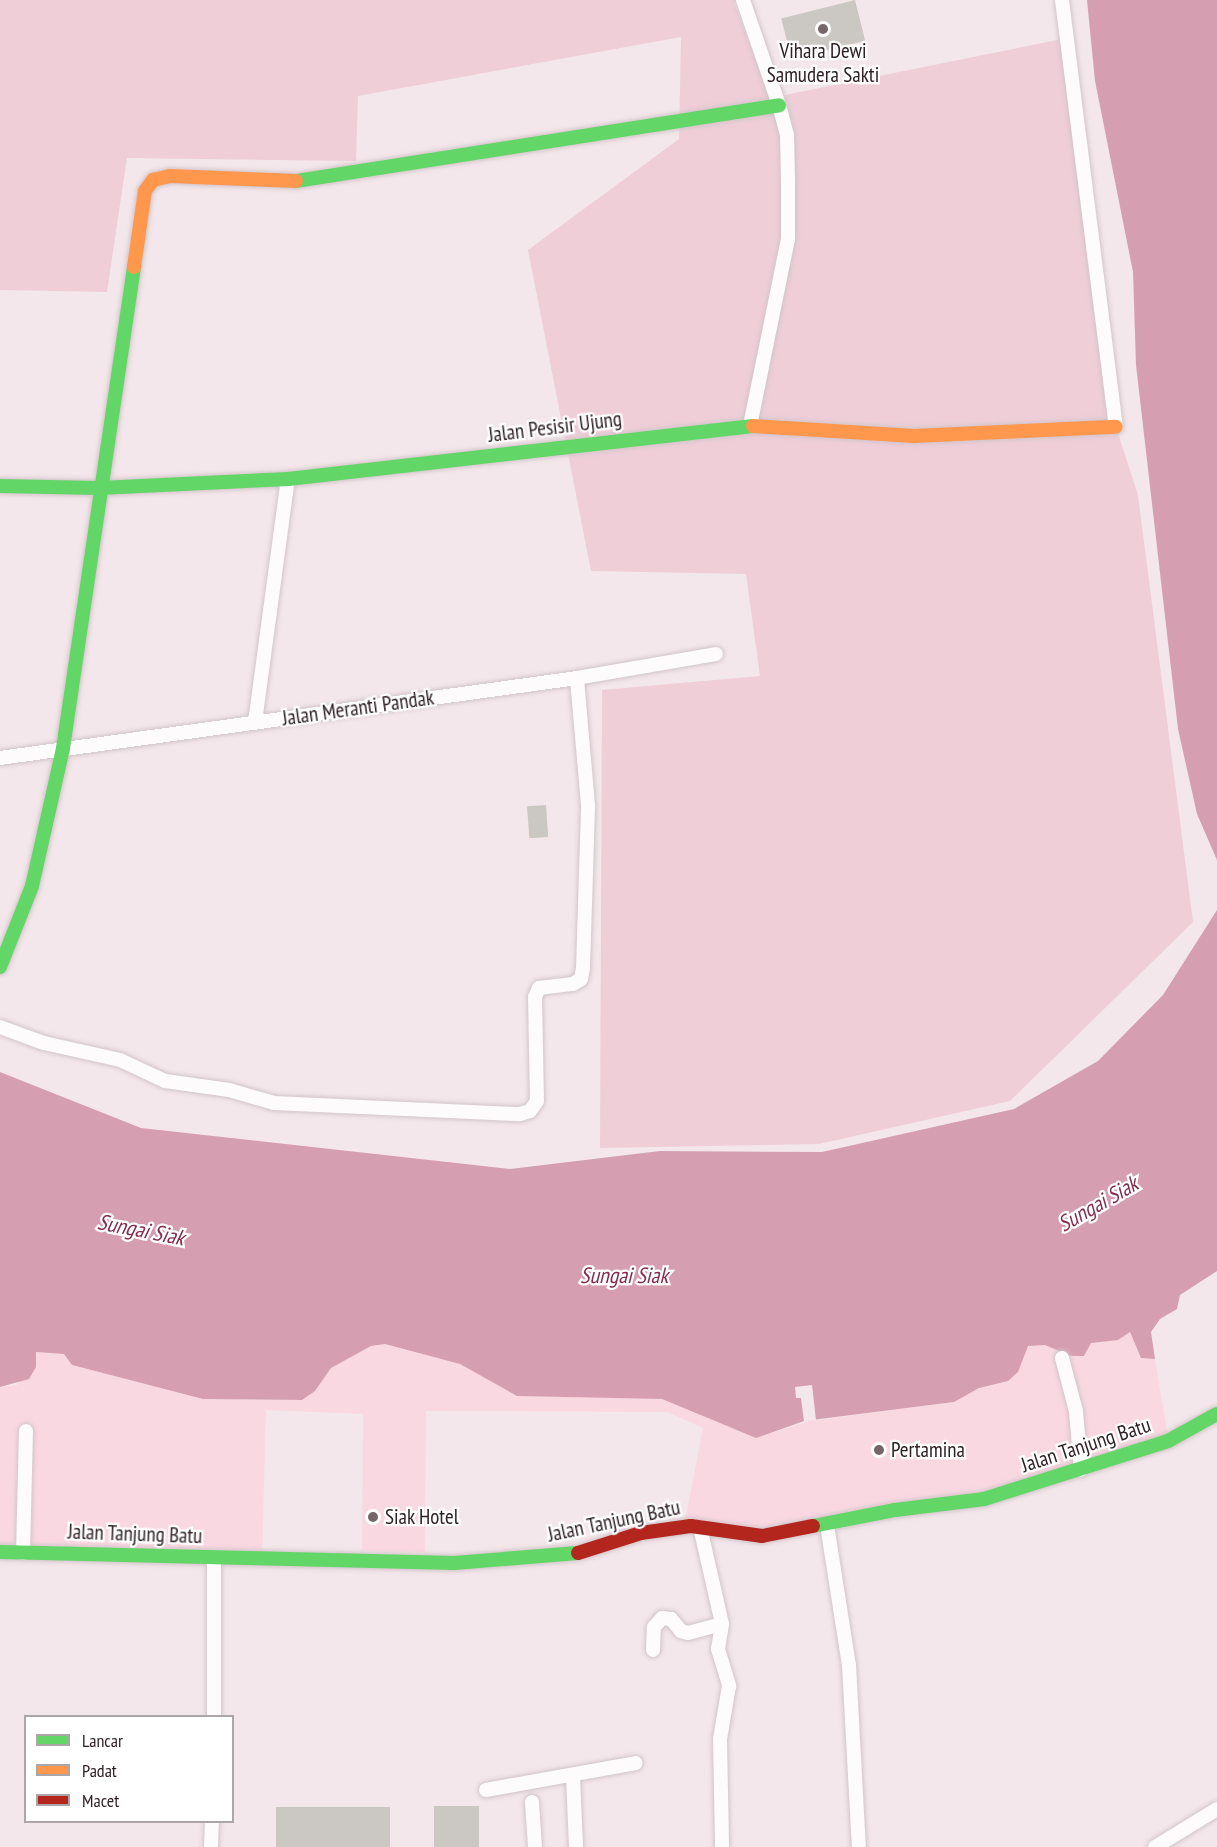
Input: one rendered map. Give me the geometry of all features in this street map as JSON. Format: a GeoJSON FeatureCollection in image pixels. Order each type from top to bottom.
{"type":"FeatureCollection","features":[{"type":"Feature","properties":{"kind":"street"},"geometry":{"type":"LineString","coordinates":[[743,0],[787,135],[788,239],[750,426]]}},
{"type":"Feature","properties":{"kind":"street","name":"Jalan Pesisir Ujung"},"geometry":{"type":"LineString","coordinates":[[0,486],[99,488],[288,480],[750,426],[914,436],[1116,427],[1062,0]]}},
{"type":"Feature","properties":{"kind":"street"},"geometry":{"type":"LineString","coordinates":[[0,967],[32,886],[63,748],[99,488],[145,191],[153,180],[170,176],[308,181],[779,105]]}},
{"type":"Feature","properties":{"kind":"street"},"geometry":{"type":"LineString","coordinates":[[255,722],[288,480]]}},
{"type":"Feature","properties":{"kind":"street","name":"Jalan Meranti Pandak"},"geometry":{"type":"LineString","coordinates":[[0,758],[577,678],[716,654]]}},
{"type":"Feature","properties":{"kind":"street"},"geometry":{"type":"LineString","coordinates":[[0,1027],[44,1043],[120,1060],[165,1081],[229,1090],[274,1103],[520,1114],[530,1111],[537,1101],[535,997],[539,988],[573,984],[580,979],[583,968],[588,805],[577,678]]}},
{"type":"Feature","properties":{"kind":"street"},"geometry":{"type":"LineString","coordinates":[[1062,1358],[1076,1411],[1081,1470]]}},
{"type":"Feature","properties":{"kind":"street","name":"Jalan Tanjung Batu"},"geometry":{"type":"LineString","coordinates":[[0,1552],[454,1563],[583,1553],[641,1533],[700,1527],[762,1536],[895,1510],[984,1499],[1168,1441],[1217,1414]]}},
{"type":"Feature","properties":{"kind":"street"},"geometry":{"type":"LineString","coordinates":[[23,1552],[26,1431]]}},
{"type":"Feature","properties":{"kind":"street"},"geometry":{"type":"LineString","coordinates":[[827,1525],[849,1665],[859,1847]]}},
{"type":"Feature","properties":{"kind":"street"},"geometry":{"type":"LineString","coordinates":[[700,1527],[722,1624],[717,1643],[729,1686],[720,1739],[722,1847]]}},
{"type":"Feature","properties":{"kind":"street"},"geometry":{"type":"LineString","coordinates":[[213,1558],[213,1715]]}},
{"type":"Feature","properties":{"kind":"street"},"geometry":{"type":"LineString","coordinates":[[653,1650],[654,1627],[662,1618],[671,1619],[681,1631],[688,1633],[722,1624]]}},
{"type":"Feature","properties":{"kind":"street"},"geometry":{"type":"LineString","coordinates":[[486,1790],[573,1777],[636,1763]]}},
{"type":"Feature","properties":{"kind":"street"},"geometry":{"type":"LineString","coordinates":[[573,1777],[576,1847]]}},
{"type":"Feature","properties":{"kind":"street"},"geometry":{"type":"LineString","coordinates":[[532,1802],[535,1847]]}},
{"type":"Feature","properties":{"kind":"street"},"geometry":{"type":"LineString","coordinates":[[1160,1846],[1217,1809]]}},
{"type":"Feature","properties":{"kind":"street"},"geometry":{"type":"LineString","coordinates":[[211,1847],[212,1823]]}},
{"type":"Feature","properties":{"kind":"shaded area"},"geometry":{"type":"Polygon","coordinates":[[[0,0],[738,0],[734,2],[770,98],[1067,38],[1116,427],[1138,495],[1193,922],[1010,1101],[819,1144],[600,1148],[602,690],[760,676],[746,574],[591,571],[528,250],[679,139],[681,37],[358,96],[356,161],[127,158],[107,292],[0,290],[0,0]]]}},
{"type":"Feature","properties":{"kind":"shaded area"},"geometry":{"type":"Polygon","coordinates":[[[1130,1332],[1141,1358],[1155,1359],[1169,1443],[1010,1492],[760,1530],[685,1521],[703,1428],[667,1412],[426,1411],[425,1552],[362,1551],[363,1414],[266,1410],[262,1561],[0,1554],[0,1387],[17,1385],[35,1352],[64,1354],[72,1365],[203,1399],[302,1400],[315,1391],[331,1368],[371,1346],[385,1344],[460,1364],[517,1396],[662,1399],[756,1438],[810,1421],[954,1402],[1028,1346],[1130,1332]]]}},
{"type":"Feature","properties":{"kind":"water"},"geometry":{"type":"Polygon","coordinates":[[[1087,0],[1217,0],[1217,860],[1197,814],[1178,729],[1136,365],[1133,272],[1095,81],[1087,0]]]}},
{"type":"Feature","properties":{"kind":"water","name":"Sungai Siak"},"geometry":{"type":"Polygon","coordinates":[[[1217,910],[1217,1271],[1180,1295],[1177,1309],[1160,1319],[1151,1332],[1155,1359],[1141,1358],[1130,1332],[1118,1340],[1091,1343],[1084,1356],[1071,1356],[1045,1345],[1028,1346],[1018,1372],[1008,1381],[979,1388],[954,1402],[804,1421],[756,1438],[662,1399],[517,1396],[460,1364],[385,1344],[371,1346],[331,1368],[315,1391],[302,1400],[203,1399],[72,1365],[64,1354],[36,1352],[36,1367],[29,1379],[0,1387],[0,1072],[141,1128],[510,1169],[660,1151],[822,1152],[1014,1109],[1098,1061],[1163,995],[1217,910]]]}},
{"type":"Feature","properties":{"kind":"pier"},"geometry":{"type":"Polygon","coordinates":[[[812,1385],[816,1420],[804,1421],[801,1398],[796,1398],[795,1387],[812,1385]]]}},
{"type":"Feature","properties":{"kind":"building","name":"Vihara Dewi Samudera Sakti"},"geometry":{"type":"Polygon","coordinates":[[[855,0],[865,41],[791,59],[781,18],[855,0]]]}},
{"type":"Feature","properties":{"kind":"building"},"geometry":{"type":"Polygon","coordinates":[[[546,805],[548,837],[529,838],[527,806],[546,805]]]}},
{"type":"Feature","properties":{"kind":"building"},"geometry":{"type":"Polygon","coordinates":[[[434,1806],[479,1806],[479,1847],[434,1847],[434,1806]]]}},
{"type":"Feature","properties":{"kind":"building"},"geometry":{"type":"Polygon","coordinates":[[[276,1807],[390,1807],[390,1847],[276,1847],[276,1807]]]}},
{"type":"Feature","properties":{"kind":"traffic: fast"},"geometry":{"type":"LineString","coordinates":[[296,181],[779,105]]}},
{"type":"Feature","properties":{"kind":"traffic: fast"},"geometry":{"type":"LineString","coordinates":[[0,967],[32,886],[63,748],[134,267]]}},
{"type":"Feature","properties":{"kind":"traffic: fast"},"geometry":{"type":"LineString","coordinates":[[0,486],[99,488],[288,479],[753,426]]}},
{"type":"Feature","properties":{"kind":"traffic: fast"},"geometry":{"type":"LineString","coordinates":[[813,1526],[895,1510],[984,1499],[1168,1441],[1217,1414]]}},
{"type":"Feature","properties":{"kind":"traffic: fast"},"geometry":{"type":"LineString","coordinates":[[0,1552],[454,1563],[578,1553]]}},
{"type":"Feature","properties":{"kind":"traffic: slow"},"geometry":{"type":"LineString","coordinates":[[134,267],[145,191],[153,180],[170,176],[296,181]]}},
{"type":"Feature","properties":{"kind":"traffic: slow"},"geometry":{"type":"LineString","coordinates":[[753,426],[914,436],[1116,427]]}},
{"type":"Feature","properties":{"kind":"traffic: jam"},"geometry":{"type":"LineString","coordinates":[[578,1553],[641,1533],[691,1526],[762,1536],[813,1526]]}},
{"type":"Feature","properties":{"kind":"place","name":"Vihara Dewi Samudera Sakti"},"geometry":{"type":"Point","coordinates":[823,29]}},
{"type":"Feature","properties":{"kind":"place","name":"Pertamina"},"geometry":{"type":"Point","coordinates":[879,1450]}},
{"type":"Feature","properties":{"kind":"place","name":"Siak Hotel"},"geometry":{"type":"Point","coordinates":[373,1517]}}]}
